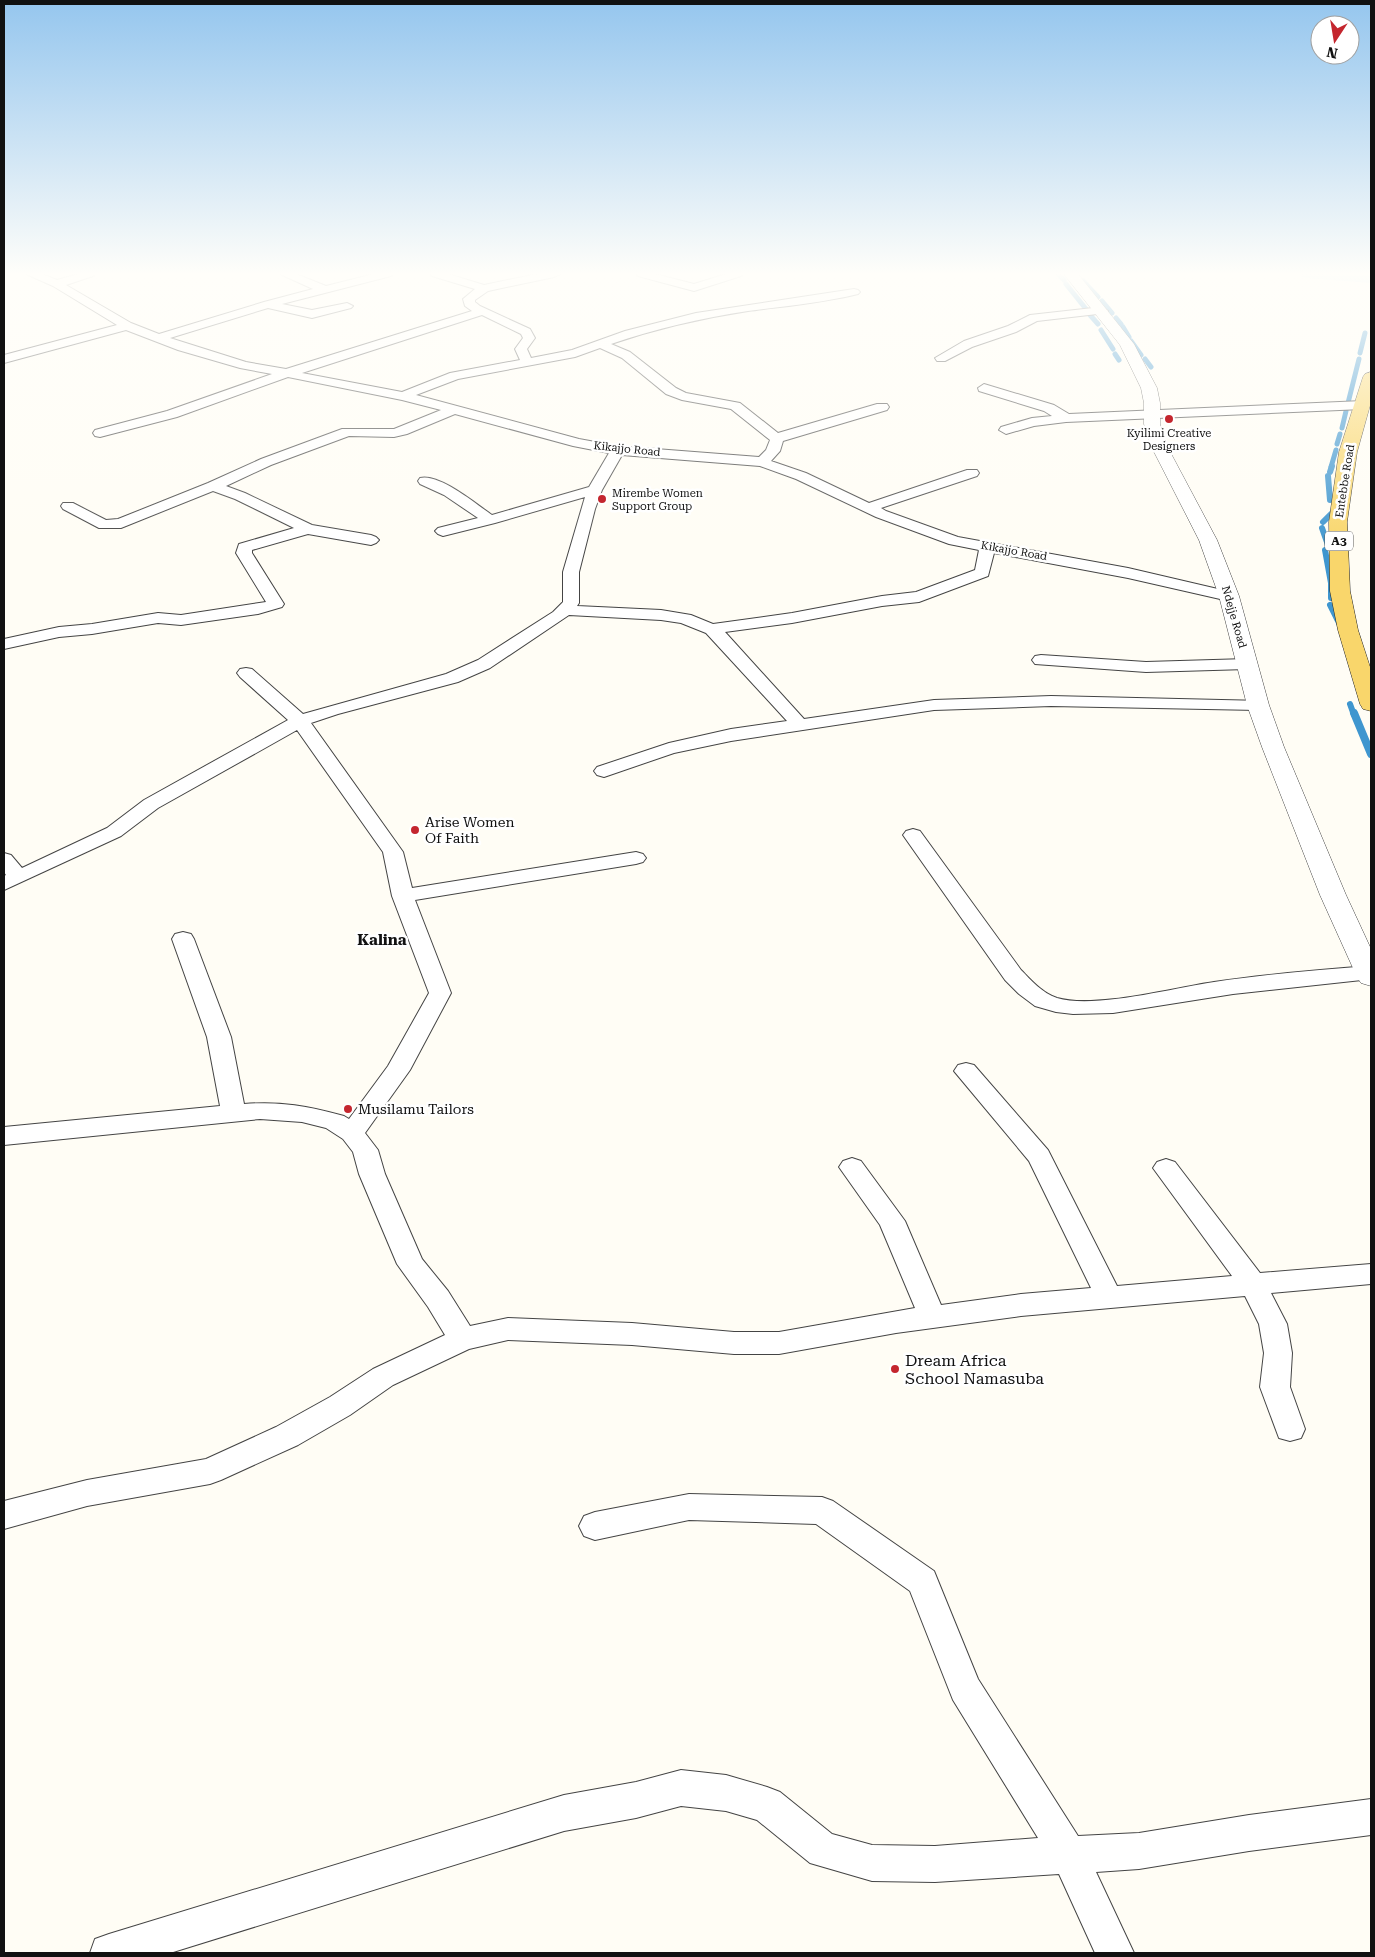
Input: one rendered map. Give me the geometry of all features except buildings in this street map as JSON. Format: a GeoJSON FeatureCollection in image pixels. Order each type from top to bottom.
{"type":"FeatureCollection","features":[{"type":"Feature","properties":{"kind":"main road","name":"Entebbe Road"},"geometry":{"type":"LineString","coordinates":[[1371,377],[1348,452],[1338,522],[1340,591],[1348,630],[1371,704]]}},
{"type":"Feature","properties":{"kind":"street","name":"Kikajjo Road"},"geometry":{"type":"LineString","coordinates":[[245,365],[403,396],[559,438],[617,450],[762,462],[801,476],[866,508],[954,541],[1128,573],[1230,596]]}},
{"type":"Feature","properties":{"kind":"street"},"geometry":{"type":"LineString","coordinates":[[100,433],[172,414],[312,365]]}},
{"type":"Feature","properties":{"kind":"street"},"geometry":{"type":"LineString","coordinates":[[403,396],[455,376],[510,365]]}},
{"type":"Feature","properties":{"kind":"street"},"geometry":{"type":"LineString","coordinates":[[639,365],[671,391],[682,396],[735,406],[770,435],[777,438],[882,407]]}},
{"type":"Feature","properties":{"kind":"street","name":"Ndejje Road"},"geometry":{"type":"LineString","coordinates":[[1138,365],[1149,388],[1153,416],[1152,424],[1159,446],[1208,540],[1230,596],[1258,705],[1273,747],[1333,895],[1370,975]]}},
{"type":"Feature","properties":{"kind":"street"},"geometry":{"type":"LineString","coordinates":[[984,388],[1049,408],[1066,418]]}},
{"type":"Feature","properties":{"kind":"street"},"geometry":{"type":"LineString","coordinates":[[1006,430],[1032,422],[1066,418],[1153,416],[1363,405]]}},
{"type":"Feature","properties":{"kind":"street"},"geometry":{"type":"LineString","coordinates":[[68,506],[104,525],[121,523],[213,486],[266,462],[347,432],[394,433],[455,409]]}},
{"type":"Feature","properties":{"kind":"street"},"geometry":{"type":"LineString","coordinates":[[762,462],[773,451],[777,438]]}},
{"type":"Feature","properties":{"kind":"street"},"geometry":{"type":"LineString","coordinates":[[4,859],[11,881],[114,832],[151,804],[300,721],[332,710],[452,678],[484,664],[567,610],[571,603],[572,564],[594,490],[617,450]]}},
{"type":"Feature","properties":{"kind":"street"},"geometry":{"type":"LineString","coordinates":[[866,508],[972,472]]}},
{"type":"Feature","properties":{"kind":"street"},"geometry":{"type":"LineString","coordinates":[[425,481],[449,492],[490,520]]}},
{"type":"Feature","properties":{"kind":"street"},"geometry":{"type":"LineString","coordinates":[[213,486],[240,496],[308,529],[371,540]]}},
{"type":"Feature","properties":{"kind":"street"},"geometry":{"type":"LineString","coordinates":[[443,531],[490,520],[594,490]]}},
{"type":"Feature","properties":{"kind":"street"},"geometry":{"type":"LineString","coordinates":[[4,644],[59,632],[92,629],[158,618],[181,620],[258,609],[276,604],[244,553],[244,547],[308,529]]}},
{"type":"Feature","properties":{"kind":"street"},"geometry":{"type":"LineString","coordinates":[[712,629],[792,618],[882,601],[919,597],[982,573],[988,547]]}},
{"type":"Feature","properties":{"kind":"street"},"geometry":{"type":"LineString","coordinates":[[567,610],[685,619],[712,629],[799,724]]}},
{"type":"Feature","properties":{"kind":"street"},"geometry":{"type":"LineString","coordinates":[[1042,660],[1146,667],[1247,664]]}},
{"type":"Feature","properties":{"kind":"street"},"geometry":{"type":"LineString","coordinates":[[246,673],[300,721],[393,852],[403,896],[440,993],[398,1070],[352,1134]]}},
{"type":"Feature","properties":{"kind":"street"},"geometry":{"type":"LineString","coordinates":[[604,771],[669,749],[731,735],[925,706],[992,702],[1172,702],[1258,705]]}},
{"type":"Feature","properties":{"kind":"street"},"geometry":{"type":"LineString","coordinates":[[913,835],[1013,975],[1030,993],[1054,1005],[1077,1007],[1115,1004],[1255,983],[1370,975]]}},
{"type":"Feature","properties":{"kind":"street"},"geometry":{"type":"LineString","coordinates":[[403,896],[636,858]]}},
{"type":"Feature","properties":{"kind":"street"},"geometry":{"type":"LineString","coordinates":[[183,939],[220,1037],[234,1113]]}},
{"type":"Feature","properties":{"kind":"street"},"geometry":{"type":"LineString","coordinates":[[966,1071],[1039,1156],[1109,1297]]}},
{"type":"Feature","properties":{"kind":"street"},"geometry":{"type":"LineString","coordinates":[[4,1136],[260,1111],[302,1113],[335,1122],[352,1134],[365,1150],[372,1174],[411,1264],[438,1299],[463,1339]]}},
{"type":"Feature","properties":{"kind":"street"},"geometry":{"type":"LineString","coordinates":[[852,1167],[892,1221],[932,1317]]}},
{"type":"Feature","properties":{"kind":"street"},"geometry":{"type":"LineString","coordinates":[[1166,1168],[1253,1284],[1273,1324],[1278,1353],[1275,1387],[1290,1429]]}},
{"type":"Feature","properties":{"kind":"street"},"geometry":{"type":"LineString","coordinates":[[4,1515],[86,1493],[210,1472],[287,1436],[340,1406],[383,1377],[463,1339],[508,1329],[622,1334],[734,1343],[779,1343],[932,1317],[1021,1305],[1371,1274]]}},
{"type":"Feature","properties":{"kind":"street"},"geometry":{"type":"LineString","coordinates":[[596,1526],[689,1507],[822,1511],[923,1581],[965,1690],[1070,1856],[1115,1953]]}},
{"type":"Feature","properties":{"kind":"street"},"geometry":{"type":"LineString","coordinates":[[109,1953],[564,1813],[636,1800],[681,1788],[726,1793],[767,1805],[823,1850],[872,1863],[935,1864],[1005,1858],[1139,1851],[1249,1833],[1371,1817]]}},
{"type":"Feature","properties":{"kind":"waterway"},"geometry":{"type":"LineString","coordinates":[[1348,403],[1357,365]]}},
{"type":"Feature","properties":{"kind":"waterway"},"geometry":{"type":"LineString","coordinates":[[1342,428],[1346,411]]}},
{"type":"Feature","properties":{"kind":"waterway"},"geometry":{"type":"LineString","coordinates":[[1337,444],[1340,434]]}},
{"type":"Feature","properties":{"kind":"waterway"},"geometry":{"type":"LineString","coordinates":[[1331,467],[1336,450]]}},
{"type":"Feature","properties":{"kind":"waterway"},"geometry":{"type":"LineString","coordinates":[[1330,472],[1332,466]]}},
{"type":"Feature","properties":{"kind":"waterway"},"geometry":{"type":"LineString","coordinates":[[1328,476],[1330,500]]}},
{"type":"Feature","properties":{"kind":"waterway"},"geometry":{"type":"LineString","coordinates":[[1323,522],[1334,511]]}},
{"type":"Feature","properties":{"kind":"waterway"},"geometry":{"type":"LineString","coordinates":[[1322,528],[1328,545]]}},
{"type":"Feature","properties":{"kind":"waterway"},"geometry":{"type":"LineString","coordinates":[[1325,550],[1331,583],[1331,598]]}},
{"type":"Feature","properties":{"kind":"waterway"},"geometry":{"type":"LineString","coordinates":[[1330,605],[1340,625]]}},
{"type":"Feature","properties":{"kind":"waterway"},"geometry":{"type":"LineString","coordinates":[[1350,704],[1354,715]]}},
{"type":"Feature","properties":{"kind":"waterway"},"geometry":{"type":"LineString","coordinates":[[1354,713],[1371,754]]}},
{"type":"Feature","properties":{"kind":"place","name":"Kyilimi Creative Designers"},"geometry":{"type":"Point","coordinates":[1169,419]}},
{"type":"Feature","properties":{"kind":"place","name":"Mirembe Women Support Group"},"geometry":{"type":"Point","coordinates":[602,499]}},
{"type":"Feature","properties":{"kind":"place","name":"Arise Women Of Faith"},"geometry":{"type":"Point","coordinates":[415,830]}},
{"type":"Feature","properties":{"kind":"place","name":"Musilamu Tailors"},"geometry":{"type":"Point","coordinates":[348,1109]}},
{"type":"Feature","properties":{"kind":"place","name":"Dream Africa School Namasuba"},"geometry":{"type":"Point","coordinates":[895,1369]}},
{"type":"Feature","properties":{"kind":"district","name":"Kalina"},"geometry":{"type":"Point","coordinates":[382,940]}}]}
